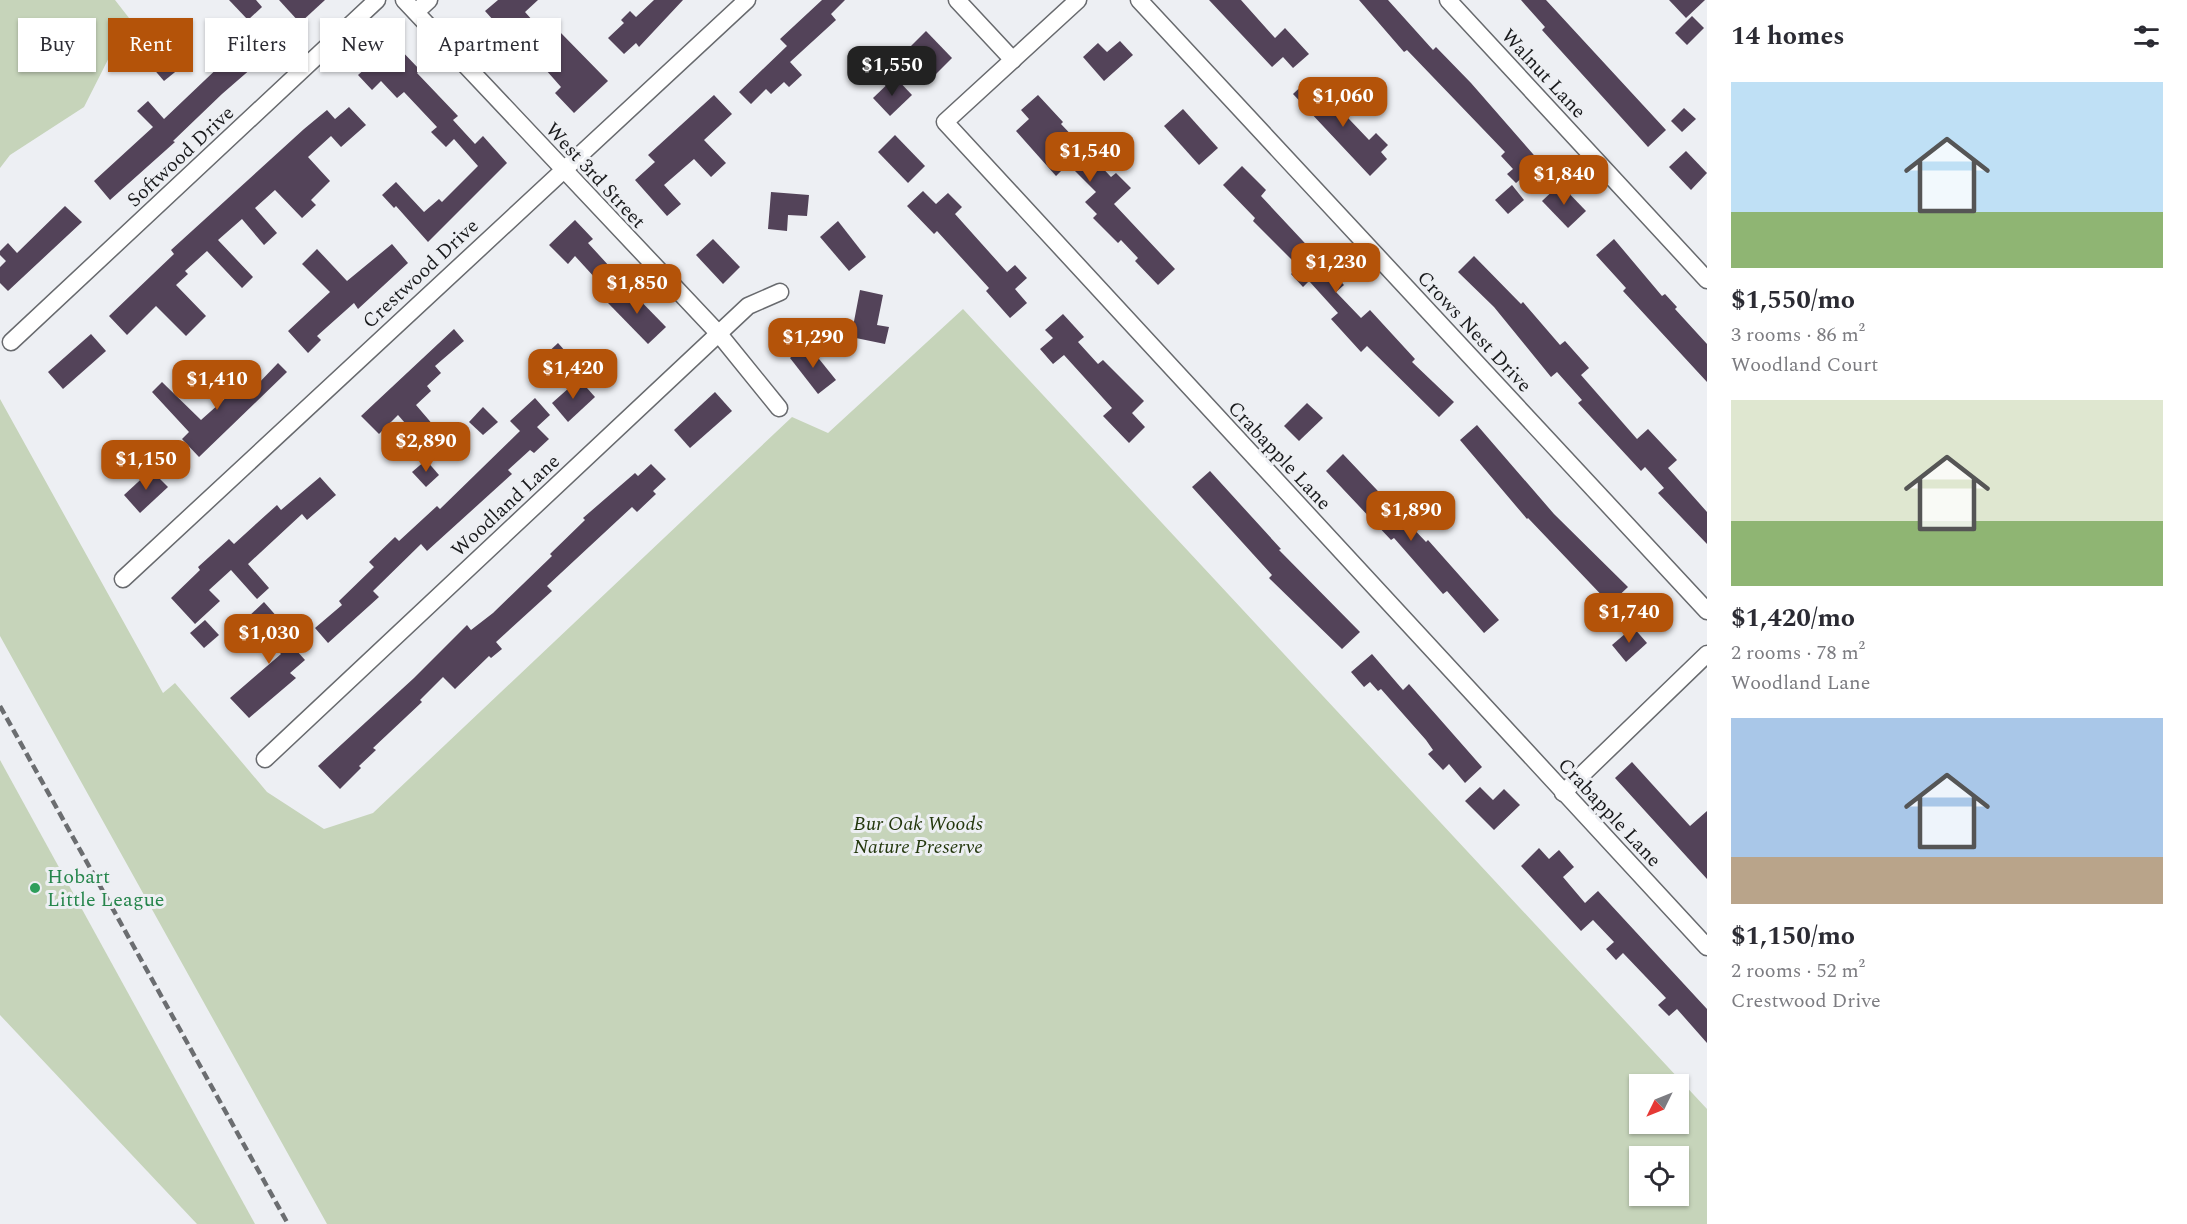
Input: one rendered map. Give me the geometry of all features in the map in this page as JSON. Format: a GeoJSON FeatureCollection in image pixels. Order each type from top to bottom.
{"type":"FeatureCollection","features":[{"type":"Feature","properties":{"kind":"street","name":"Softwood Drive"},"geometry":{"type":"LineString","coordinates":[[11,342],[377,0]]}},
{"type":"Feature","properties":{"kind":"street"},"geometry":{"type":"LineString","coordinates":[[410,6],[429,0]]}},
{"type":"Feature","properties":{"kind":"street","name":"Crestwood Drive"},"geometry":{"type":"LineString","coordinates":[[123,579],[562,169],[747,0]]}},
{"type":"Feature","properties":{"kind":"street"},"geometry":{"type":"LineString","coordinates":[[957,0],[1013,60],[1078,0]]}},
{"type":"Feature","properties":{"kind":"street","name":"Crows Nest Drive"},"geometry":{"type":"LineString","coordinates":[[1139,0],[1707,611]]}},
{"type":"Feature","properties":{"kind":"street","name":"Walnut Lane"},"geometry":{"type":"LineString","coordinates":[[1448,0],[1707,280]]}},
{"type":"Feature","properties":{"kind":"street","name":"West 3rd Street"},"geometry":{"type":"LineString","coordinates":[[410,6],[719,334],[779,408]]}},
{"type":"Feature","properties":{"kind":"street","name":"Crabapple Lane"},"geometry":{"type":"LineString","coordinates":[[1013,60],[945,122],[1707,947]]}},
{"type":"Feature","properties":{"kind":"street","name":"Woodland Lane"},"geometry":{"type":"LineString","coordinates":[[265,759],[748,306],[780,292]]}},
{"type":"Feature","properties":{"kind":"street"},"geometry":{"type":"LineString","coordinates":[[1563,793],[1707,654]]}},
{"type":"Feature","properties":{"kind":"green space"},"geometry":{"type":"Polygon","coordinates":[[[0,0],[115,0],[129,18],[108,18],[108,60],[84,107],[10,155],[0,168],[0,0]]]}},
{"type":"Feature","properties":{"kind":"green space","name":"Bur Oak Woods Nature Preserve"},"geometry":{"type":"Polygon","coordinates":[[[963,309],[1674,1074],[1629,1074],[1629,1134],[1689,1134],[1689,1090],[1707,1109],[1707,1224],[327,1224],[0,636],[0,399],[163,693],[175,683],[267,792],[324,829],[373,813],[792,417],[828,433],[963,309]]]}},
{"type":"Feature","properties":{"kind":"green space","name":"Hobart Little League"},"geometry":{"type":"Polygon","coordinates":[[[0,760],[255,1224],[197,1224],[0,1015],[0,760]]]}},
{"type":"Feature","properties":{"kind":"building"},"geometry":{"type":"Polygon","coordinates":[[[229,0],[256,0],[262,7],[250,18],[246,18],[229,0]]]}},
{"type":"Feature","properties":{"kind":"building"},"geometry":{"type":"Polygon","coordinates":[[[279,0],[325,0],[305,18],[295,18],[279,0]]]}},
{"type":"Feature","properties":{"kind":"building"},"geometry":{"type":"Polygon","coordinates":[[[498,0],[538,0],[525,12],[530,18],[491,18],[485,11],[498,0]]]}},
{"type":"Feature","properties":{"kind":"building"},"geometry":{"type":"Polygon","coordinates":[[[654,0],[683,0],[639,47],[636,43],[624,54],[608,38],[624,23],[621,20],[630,11],[636,17],[654,0]]]}},
{"type":"Feature","properties":{"kind":"building"},"geometry":{"type":"Polygon","coordinates":[[[822,0],[845,0],[831,14],[836,20],[790,62],[802,75],[789,87],[784,82],[771,94],[766,89],[751,104],[739,92],[787,46],[780,39],[822,0]]]}},
{"type":"Feature","properties":{"kind":"building"},"geometry":{"type":"Polygon","coordinates":[[[1209,0],[1241,0],[1275,38],[1285,28],[1309,54],[1293,68],[1283,57],[1272,67],[1209,0]]]}},
{"type":"Feature","properties":{"kind":"building"},"geometry":{"type":"Polygon","coordinates":[[[1359,0],[1388,0],[1433,50],[1436,47],[1471,83],[1540,162],[1516,183],[1507,174],[1513,169],[1501,156],[1505,152],[1407,50],[1404,52],[1359,0]]]}},
{"type":"Feature","properties":{"kind":"building"},"geometry":{"type":"Polygon","coordinates":[[[1521,0],[1546,0],[1666,130],[1648,147],[1542,30],[1545,27],[1521,0]]]}},
{"type":"Feature","properties":{"kind":"building"},"geometry":{"type":"Polygon","coordinates":[[[1669,0],[1705,0],[1686,18],[1669,0]]]}},
{"type":"Feature","properties":{"kind":"building"},"geometry":{"type":"Polygon","coordinates":[[[1692,16],[1704,28],[1687,45],[1675,33],[1692,16]]]}},
{"type":"Feature","properties":{"kind":"building"},"geometry":{"type":"Polygon","coordinates":[[[926,31],[952,58],[935,75],[909,48],[926,31]]]}},
{"type":"Feature","properties":{"kind":"building"},"geometry":{"type":"Polygon","coordinates":[[[561,33],[608,81],[574,113],[555,93],[561,87],[548,72],[561,72],[561,33]]]}},
{"type":"Feature","properties":{"kind":"building"},"geometry":{"type":"Polygon","coordinates":[[[1120,41],[1133,55],[1104,81],[1083,57],[1098,43],[1107,52],[1120,41]]]}},
{"type":"Feature","properties":{"kind":"building"},"geometry":{"type":"Polygon","coordinates":[[[885,46],[899,61],[885,74],[871,60],[885,46]]]}},
{"type":"Feature","properties":{"kind":"building"},"geometry":{"type":"Polygon","coordinates":[[[405,54],[417,67],[417,73],[458,116],[453,120],[475,144],[483,136],[507,163],[428,242],[396,206],[394,208],[382,195],[396,182],[424,212],[439,199],[442,202],[478,166],[454,139],[446,147],[431,132],[437,127],[404,92],[397,98],[381,81],[372,90],[358,75],[361,72],[405,72],[405,54]]]}},
{"type":"Feature","properties":{"kind":"building"},"geometry":{"type":"Polygon","coordinates":[[[156,72],[175,72],[164,81],[156,72]]]}},
{"type":"Feature","properties":{"kind":"building"},"geometry":{"type":"Polygon","coordinates":[[[213,72],[247,72],[173,141],[175,142],[110,200],[94,181],[153,127],[137,111],[148,101],[164,119],[213,72]]]}},
{"type":"Feature","properties":{"kind":"building"},"geometry":{"type":"Polygon","coordinates":[[[895,77],[912,95],[890,116],[873,98],[895,77]]]}},
{"type":"Feature","properties":{"kind":"building"},"geometry":{"type":"Polygon","coordinates":[[[1310,78],[1369,140],[1376,133],[1388,145],[1381,152],[1387,159],[1370,176],[1293,94],[1310,78]]]}},
{"type":"Feature","properties":{"kind":"building"},"geometry":{"type":"Polygon","coordinates":[[[714,95],[732,114],[704,140],[726,163],[711,177],[694,159],[664,185],[681,204],[667,216],[635,180],[655,162],[648,155],[714,95]]]}},
{"type":"Feature","properties":{"kind":"building"},"geometry":{"type":"Polygon","coordinates":[[[1038,95],[1063,122],[1061,124],[1111,177],[1116,173],[1131,188],[1114,204],[1175,269],[1158,285],[1135,261],[1138,258],[1121,240],[1118,243],[1093,218],[1097,214],[1085,202],[1096,192],[1068,164],[1056,176],[1016,131],[1029,119],[1021,110],[1038,95]]]}},
{"type":"Feature","properties":{"kind":"building"},"geometry":{"type":"Polygon","coordinates":[[[349,107],[366,125],[341,147],[331,136],[308,157],[330,181],[311,200],[316,205],[302,218],[275,190],[255,208],[277,233],[264,245],[242,219],[218,240],[253,277],[242,288],[207,251],[185,271],[188,274],[176,285],[206,316],[186,336],[156,306],[127,335],[109,316],[174,254],[171,250],[304,129],[327,110],[335,119],[349,107]]]}},
{"type":"Feature","properties":{"kind":"building"},"geometry":{"type":"Polygon","coordinates":[[[1684,108],[1696,119],[1682,132],[1671,121],[1684,108]]]}},
{"type":"Feature","properties":{"kind":"building"},"geometry":{"type":"Polygon","coordinates":[[[1183,109],[1218,148],[1199,165],[1164,126],[1183,109]]]}},
{"type":"Feature","properties":{"kind":"building"},"geometry":{"type":"Polygon","coordinates":[[[895,135],[925,166],[908,183],[878,152],[895,135]]]}},
{"type":"Feature","properties":{"kind":"building"},"geometry":{"type":"Polygon","coordinates":[[[1686,151],[1707,173],[1691,190],[1669,167],[1686,151]]]}},
{"type":"Feature","properties":{"kind":"building"},"geometry":{"type":"Polygon","coordinates":[[[1242,166],[1266,190],[1261,196],[1344,285],[1336,292],[1361,318],[1370,310],[1415,359],[1412,362],[1454,402],[1439,417],[1367,346],[1361,352],[1331,319],[1338,313],[1309,281],[1303,287],[1291,274],[1298,267],[1253,221],[1255,218],[1223,185],[1242,166]]]}},
{"type":"Feature","properties":{"kind":"building"},"geometry":{"type":"Polygon","coordinates":[[[1560,184],[1586,211],[1568,228],[1542,201],[1560,184]]]}},
{"type":"Feature","properties":{"kind":"building"},"geometry":{"type":"Polygon","coordinates":[[[1512,185],[1524,200],[1508,214],[1495,200],[1512,185]]]}},
{"type":"Feature","properties":{"kind":"building"},"geometry":{"type":"Polygon","coordinates":[[[923,191],[936,204],[948,193],[962,207],[955,214],[1007,272],[1015,265],[1027,278],[1015,289],[1027,303],[1010,318],[986,291],[989,288],[937,231],[934,234],[907,206],[923,191]]]}},
{"type":"Feature","properties":{"kind":"building"},"geometry":{"type":"Polygon","coordinates":[[[771,192],[809,195],[807,216],[788,215],[787,231],[768,229],[771,192]]]}},
{"type":"Feature","properties":{"kind":"building"},"geometry":{"type":"Polygon","coordinates":[[[65,206],[82,222],[8,291],[0,283],[0,267],[6,261],[0,255],[0,251],[8,243],[17,253],[65,206]]]}},
{"type":"Feature","properties":{"kind":"building"},"geometry":{"type":"Polygon","coordinates":[[[575,220],[593,239],[588,243],[610,267],[596,279],[575,256],[568,264],[549,245],[575,220]]]}},
{"type":"Feature","properties":{"kind":"building"},"geometry":{"type":"Polygon","coordinates":[[[838,221],[866,257],[849,271],[820,237],[838,221]]]}},
{"type":"Feature","properties":{"kind":"building"},"geometry":{"type":"Polygon","coordinates":[[[713,239],[740,267],[723,284],[696,255],[713,239]]]}},
{"type":"Feature","properties":{"kind":"building"},"geometry":{"type":"Polygon","coordinates":[[[1614,239],[1662,296],[1665,294],[1677,307],[1675,309],[1707,344],[1707,382],[1623,291],[1626,288],[1596,255],[1614,239]]]}},
{"type":"Feature","properties":{"kind":"building"},"geometry":{"type":"Polygon","coordinates":[[[392,244],[408,263],[358,309],[354,303],[317,336],[321,340],[308,353],[288,331],[330,292],[302,264],[317,249],[347,281],[392,244]]]}},
{"type":"Feature","properties":{"kind":"building"},"geometry":{"type":"Polygon","coordinates":[[[1474,256],[1521,304],[1523,302],[1560,345],[1565,341],[1589,368],[1581,375],[1637,439],[1648,429],[1677,460],[1668,468],[1707,512],[1707,544],[1658,493],[1664,488],[1645,467],[1641,471],[1578,403],[1582,400],[1557,372],[1551,377],[1494,307],[1458,272],[1474,256]]]}},
{"type":"Feature","properties":{"kind":"building"},"geometry":{"type":"Polygon","coordinates":[[[626,286],[666,327],[648,344],[608,303],[626,286]]]}},
{"type":"Feature","properties":{"kind":"building"},"geometry":{"type":"Polygon","coordinates":[[[860,290],[883,295],[877,325],[889,327],[885,344],[851,337],[860,290]]]}},
{"type":"Feature","properties":{"kind":"building"},"geometry":{"type":"Polygon","coordinates":[[[1063,314],[1084,337],[1078,342],[1098,364],[1103,360],[1144,401],[1132,413],[1145,427],[1129,443],[1103,416],[1112,408],[1064,355],[1053,364],[1040,349],[1053,338],[1045,330],[1063,314]]]}},
{"type":"Feature","properties":{"kind":"building"},"geometry":{"type":"Polygon","coordinates":[[[454,329],[464,341],[435,366],[441,373],[427,386],[431,391],[416,405],[434,426],[419,439],[398,415],[379,434],[361,416],[454,329]]]}},
{"type":"Feature","properties":{"kind":"building"},"geometry":{"type":"Polygon","coordinates":[[[91,334],[106,351],[63,389],[48,372],[91,334]]]}},
{"type":"Feature","properties":{"kind":"building"},"geometry":{"type":"Polygon","coordinates":[[[558,343],[574,361],[560,374],[544,356],[558,343]]]}},
{"type":"Feature","properties":{"kind":"building"},"geometry":{"type":"Polygon","coordinates":[[[807,344],[836,380],[818,394],[790,358],[807,344]]]}},
{"type":"Feature","properties":{"kind":"building"},"geometry":{"type":"Polygon","coordinates":[[[278,363],[287,372],[199,457],[182,439],[189,432],[152,392],[162,382],[201,420],[247,379],[255,387],[278,363]]]}},
{"type":"Feature","properties":{"kind":"building"},"geometry":{"type":"Polygon","coordinates":[[[579,379],[595,397],[568,422],[552,403],[579,379]]]}},
{"type":"Feature","properties":{"kind":"building"},"geometry":{"type":"Polygon","coordinates":[[[715,392],[732,411],[690,448],[674,430],[715,392]]]}},
{"type":"Feature","properties":{"kind":"building"},"geometry":{"type":"Polygon","coordinates":[[[535,398],[550,415],[537,427],[549,439],[534,453],[530,450],[508,470],[512,474],[427,551],[421,544],[373,591],[379,597],[328,643],[315,628],[342,605],[339,601],[374,567],[369,562],[395,537],[399,541],[437,506],[440,509],[520,431],[510,421],[535,398]]]}},
{"type":"Feature","properties":{"kind":"building"},"geometry":{"type":"Polygon","coordinates":[[[1307,403],[1323,418],[1299,441],[1284,426],[1307,403]]]}},
{"type":"Feature","properties":{"kind":"building"},"geometry":{"type":"Polygon","coordinates":[[[483,407],[498,422],[483,435],[469,422],[483,407]]]}},
{"type":"Feature","properties":{"kind":"building"},"geometry":{"type":"Polygon","coordinates":[[[1477,425],[1554,514],[1628,587],[1610,604],[1527,519],[1460,440],[1477,425]]]}},
{"type":"Feature","properties":{"kind":"building"},"geometry":{"type":"Polygon","coordinates":[[[1343,454],[1426,542],[1428,540],[1499,620],[1484,633],[1447,591],[1443,594],[1394,538],[1391,540],[1326,471],[1343,454]]]}},
{"type":"Feature","properties":{"kind":"building"},"geometry":{"type":"Polygon","coordinates":[[[426,460],[439,475],[426,487],[412,472],[426,460]]]}},
{"type":"Feature","properties":{"kind":"building"},"geometry":{"type":"Polygon","coordinates":[[[651,464],[666,479],[653,491],[656,494],[637,512],[632,507],[547,586],[552,591],[496,642],[502,649],[491,658],[489,656],[455,689],[443,677],[420,700],[422,702],[373,748],[376,750],[340,789],[318,766],[414,678],[467,625],[471,630],[493,613],[552,556],[550,554],[585,520],[583,518],[635,473],[638,476],[651,464]]]}},
{"type":"Feature","properties":{"kind":"building"},"geometry":{"type":"Polygon","coordinates":[[[151,470],[168,487],[140,513],[124,495],[151,470]]]}},
{"type":"Feature","properties":{"kind":"building"},"geometry":{"type":"Polygon","coordinates":[[[1210,471],[1281,549],[1279,550],[1360,632],[1342,649],[1269,578],[1272,575],[1192,487],[1210,471]]]}},
{"type":"Feature","properties":{"kind":"building"},"geometry":{"type":"Polygon","coordinates":[[[320,477],[336,495],[307,520],[302,514],[248,564],[269,588],[257,599],[231,570],[209,590],[220,601],[195,624],[171,598],[200,570],[198,567],[229,539],[234,544],[277,505],[281,510],[320,477]]]}},
{"type":"Feature","properties":{"kind":"building"},"geometry":{"type":"Polygon","coordinates":[[[264,602],[286,627],[280,632],[305,660],[290,673],[296,678],[249,718],[230,698],[281,654],[248,617],[264,602]]]}},
{"type":"Feature","properties":{"kind":"building"},"geometry":{"type":"Polygon","coordinates":[[[205,620],[219,635],[204,648],[190,633],[205,620]]]}},
{"type":"Feature","properties":{"kind":"building"},"geometry":{"type":"Polygon","coordinates":[[[1633,627],[1647,643],[1626,662],[1612,645],[1633,627]]]}},
{"type":"Feature","properties":{"kind":"building"},"geometry":{"type":"Polygon","coordinates":[[[1372,654],[1403,690],[1409,684],[1482,767],[1465,783],[1449,764],[1443,770],[1428,754],[1433,750],[1426,740],[1381,689],[1378,691],[1370,682],[1364,687],[1351,672],[1372,654]]]}},
{"type":"Feature","properties":{"kind":"building"},"geometry":{"type":"Polygon","coordinates":[[[1632,762],[1690,826],[1707,811],[1707,879],[1615,778],[1632,762]]]}},
{"type":"Feature","properties":{"kind":"building"},"geometry":{"type":"Polygon","coordinates":[[[1480,787],[1493,800],[1504,789],[1520,805],[1494,830],[1465,801],[1480,787]]]}},
{"type":"Feature","properties":{"kind":"building"},"geometry":{"type":"Polygon","coordinates":[[[1539,848],[1549,859],[1559,850],[1574,867],[1563,877],[1585,903],[1598,891],[1707,1009],[1707,1043],[1677,1009],[1669,1016],[1658,1005],[1666,998],[1623,953],[1616,960],[1606,949],[1614,942],[1593,920],[1581,931],[1521,866],[1539,848]]]}},
{"type":"Feature","properties":{"kind":"railway"},"geometry":{"type":"LineString","coordinates":[[0,706],[288,1224]]}},
{"type":"Feature","properties":{"kind":"place","name":"Hobart Little League"},"geometry":{"type":"Point","coordinates":[35,888]}}]}
